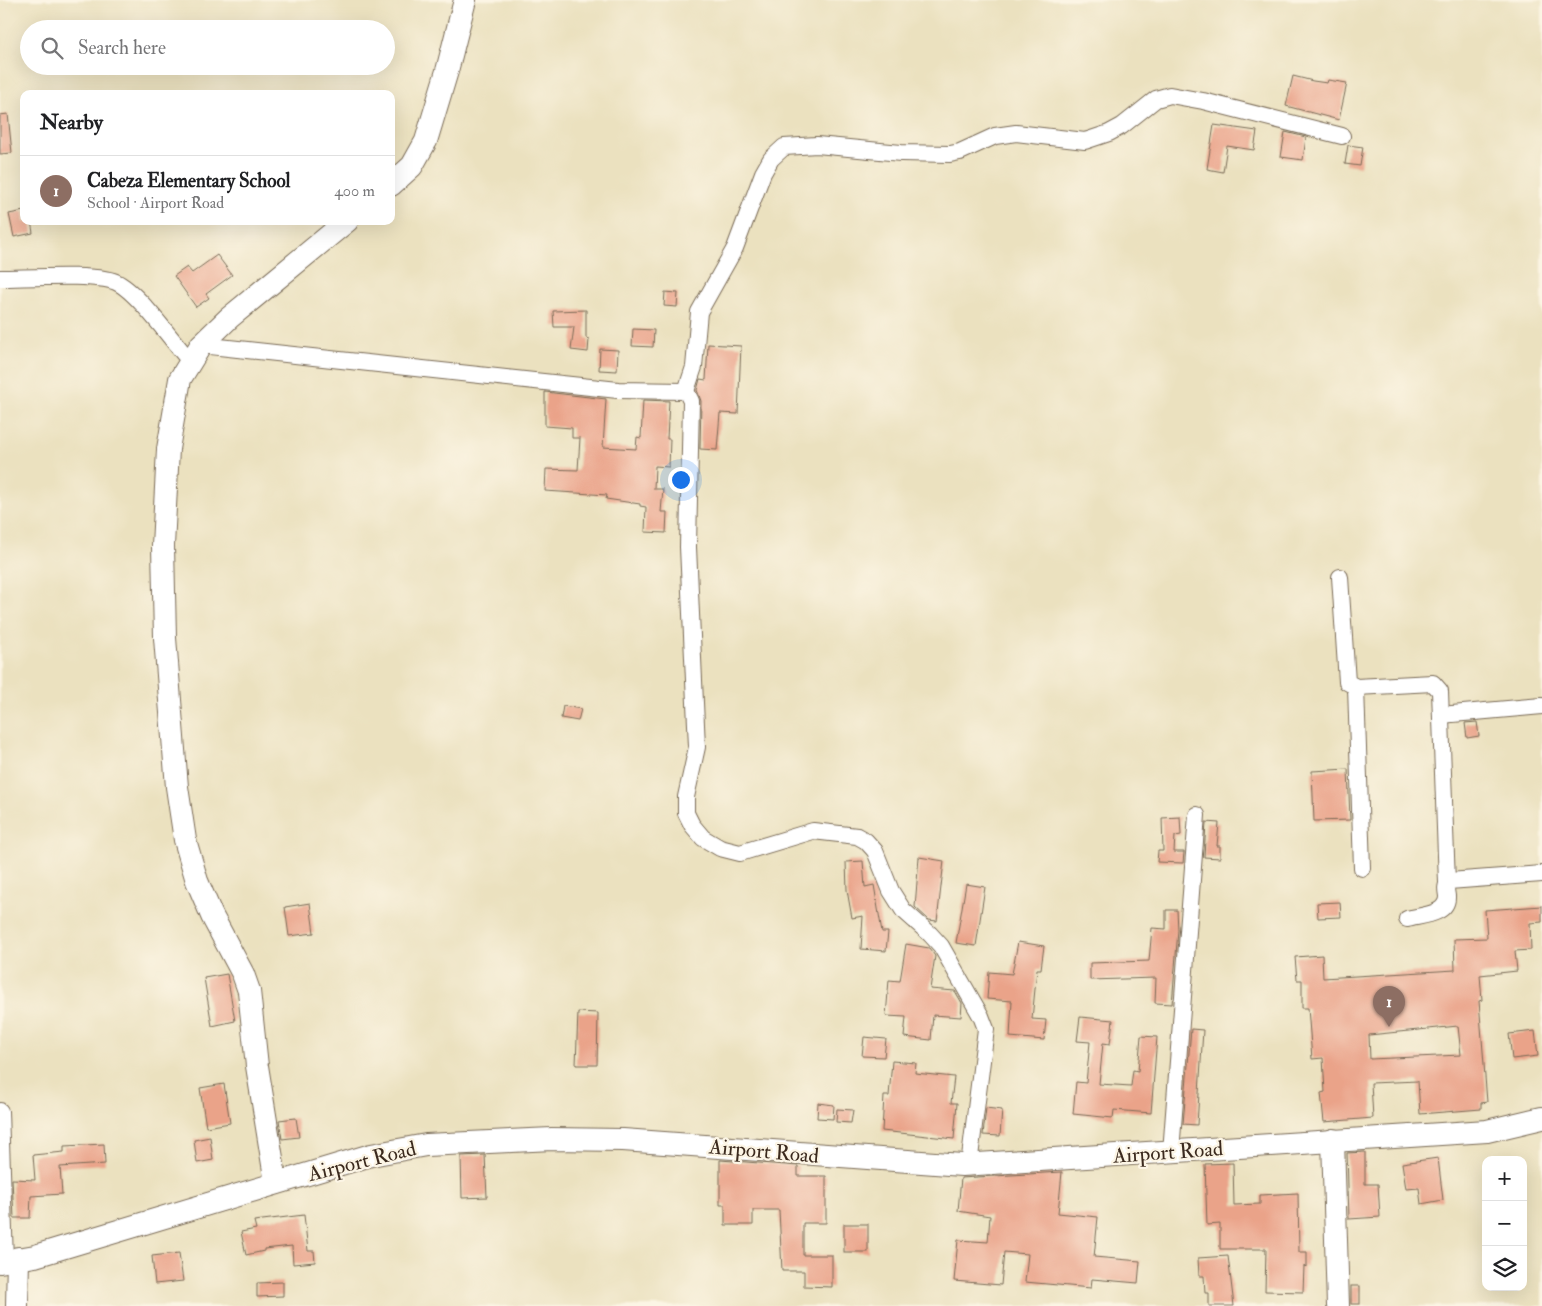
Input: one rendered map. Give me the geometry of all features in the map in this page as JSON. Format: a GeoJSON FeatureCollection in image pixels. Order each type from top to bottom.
{"type":"FeatureCollection","features":[{"type":"Feature","properties":{"kind":"main road"},"geometry":{"type":"LineString","coordinates":[[395,181],[412,166],[426,141],[447,71],[465,0]]}},
{"type":"Feature","properties":{"kind":"main road"},"geometry":{"type":"LineString","coordinates":[[276,1183],[257,1066],[249,991],[243,974],[216,925],[197,881],[185,840],[177,787],[165,638],[162,546],[169,441],[178,388],[195,353],[229,318],[342,225]]}},
{"type":"Feature","properties":{"kind":"main road","name":"Airport Road"},"geometry":{"type":"LineString","coordinates":[[8,1260],[35,1256],[371,1155],[426,1145],[523,1139],[623,1140],[931,1165],[969,1165],[1487,1131],[1542,1118]]}},
{"type":"Feature","properties":{"kind":"main road"},"geometry":{"type":"LineString","coordinates":[[1333,1140],[1338,1306]]}},
{"type":"Feature","properties":{"kind":"main road"},"geometry":{"type":"LineString","coordinates":[[8,1260],[18,1306]]}},
{"type":"Feature","properties":{"kind":"street"},"geometry":{"type":"LineString","coordinates":[[969,1165],[986,1040],[984,1022],[941,946],[903,910],[891,891],[872,846],[857,836],[813,831],[748,852],[731,851],[703,838],[692,825],[686,813],[686,797],[696,747],[688,547],[691,401],[686,391],[694,367],[699,312],[735,248],[763,173],[772,158],[784,147],[818,145],[901,153],[950,154],[970,148],[995,136],[1016,133],[1085,141],[1109,133],[1122,126],[1156,99],[1170,96],[1221,105],[1342,136]]}},
{"type":"Feature","properties":{"kind":"street"},"geometry":{"type":"LineString","coordinates":[[0,278],[98,278],[118,283],[195,353],[618,390],[686,391]]}},
{"type":"Feature","properties":{"kind":"street"},"geometry":{"type":"LineString","coordinates":[[1340,577],[1345,677],[1349,684],[1356,687],[1433,682],[1440,691],[1447,903],[1439,911],[1407,919]]}},
{"type":"Feature","properties":{"kind":"street"},"geometry":{"type":"LineString","coordinates":[[1356,687],[1362,868]]}},
{"type":"Feature","properties":{"kind":"street"},"geometry":{"type":"LineString","coordinates":[[1441,715],[1542,706]]}},
{"type":"Feature","properties":{"kind":"street"},"geometry":{"type":"LineString","coordinates":[[1171,1152],[1197,815]]}},
{"type":"Feature","properties":{"kind":"street"},"geometry":{"type":"LineString","coordinates":[[1447,883],[1455,880],[1542,874]]}},
{"type":"Feature","properties":{"kind":"street"},"geometry":{"type":"LineString","coordinates":[[0,1111],[8,1260]]}},
{"type":"Feature","properties":{"kind":"building"},"geometry":{"type":"Polygon","coordinates":[[[1293,76],[1327,83],[1328,80],[1347,83],[1339,120],[1286,106],[1293,76]]]}},
{"type":"Feature","properties":{"kind":"building"},"geometry":{"type":"Polygon","coordinates":[[[8,114],[12,153],[0,154],[0,115],[8,114]]]}},
{"type":"Feature","properties":{"kind":"building"},"geometry":{"type":"Polygon","coordinates":[[[1214,125],[1257,131],[1254,150],[1227,146],[1223,172],[1207,169],[1214,125]]]}},
{"type":"Feature","properties":{"kind":"building"},"geometry":{"type":"Polygon","coordinates":[[[1285,132],[1306,137],[1303,160],[1281,157],[1285,132]]]}},
{"type":"Feature","properties":{"kind":"building"},"geometry":{"type":"Polygon","coordinates":[[[1348,145],[1363,147],[1360,166],[1345,164],[1348,145]]]}},
{"type":"Feature","properties":{"kind":"building"},"geometry":{"type":"Polygon","coordinates":[[[20,212],[20,225],[32,225],[33,233],[14,237],[9,214],[20,212]]]}},
{"type":"Feature","properties":{"kind":"building"},"geometry":{"type":"Polygon","coordinates":[[[217,255],[232,275],[206,294],[209,298],[196,307],[174,276],[187,267],[192,273],[217,255]]]}},
{"type":"Feature","properties":{"kind":"building"},"geometry":{"type":"Polygon","coordinates":[[[665,292],[678,293],[677,307],[664,306],[665,292]]]}},
{"type":"Feature","properties":{"kind":"building"},"geometry":{"type":"Polygon","coordinates":[[[586,310],[586,338],[589,339],[588,352],[571,350],[574,327],[554,327],[553,311],[586,310]]]}},
{"type":"Feature","properties":{"kind":"building"},"geometry":{"type":"Polygon","coordinates":[[[633,329],[654,330],[653,347],[632,346],[633,329]]]}},
{"type":"Feature","properties":{"kind":"building"},"geometry":{"type":"Polygon","coordinates":[[[708,344],[741,346],[738,414],[720,413],[717,450],[700,449],[701,401],[697,390],[700,379],[706,380],[708,344]]]}},
{"type":"Feature","properties":{"kind":"building"},"geometry":{"type":"Polygon","coordinates":[[[600,349],[618,350],[617,371],[599,370],[600,349]]]}},
{"type":"Feature","properties":{"kind":"building"},"geometry":{"type":"Polygon","coordinates":[[[545,392],[606,399],[603,447],[636,449],[637,437],[641,438],[643,400],[669,401],[667,439],[670,439],[669,467],[655,466],[654,489],[663,489],[661,512],[667,512],[666,533],[645,532],[646,507],[640,506],[640,504],[606,499],[607,495],[545,491],[546,469],[578,470],[580,438],[572,438],[572,428],[545,426],[545,392]]]}},
{"type":"Feature","properties":{"kind":"building"},"geometry":{"type":"Polygon","coordinates":[[[563,706],[581,709],[578,721],[561,718],[563,706]]]}},
{"type":"Feature","properties":{"kind":"building"},"geometry":{"type":"Polygon","coordinates":[[[1477,722],[1479,736],[1467,738],[1465,723],[1477,722]]]}},
{"type":"Feature","properties":{"kind":"building"},"geometry":{"type":"Polygon","coordinates":[[[1348,769],[1350,820],[1314,821],[1312,771],[1348,769]]]}},
{"type":"Feature","properties":{"kind":"building"},"geometry":{"type":"Polygon","coordinates":[[[1180,817],[1181,835],[1175,836],[1174,852],[1184,852],[1183,863],[1157,862],[1158,851],[1163,851],[1162,818],[1180,817]]]}},
{"type":"Feature","properties":{"kind":"building"},"geometry":{"type":"Polygon","coordinates":[[[1206,822],[1219,823],[1217,846],[1220,846],[1220,858],[1204,857],[1206,822]]]}},
{"type":"Feature","properties":{"kind":"building"},"geometry":{"type":"Polygon","coordinates":[[[919,857],[944,861],[937,921],[929,920],[915,907],[919,857]]]}},
{"type":"Feature","properties":{"kind":"building"},"geometry":{"type":"Polygon","coordinates":[[[863,861],[865,887],[874,885],[882,932],[888,932],[886,951],[861,949],[863,916],[852,918],[847,890],[846,862],[863,861]]]}},
{"type":"Feature","properties":{"kind":"building"},"geometry":{"type":"Polygon","coordinates":[[[966,884],[985,887],[976,946],[956,943],[966,884]]]}},
{"type":"Feature","properties":{"kind":"building"},"geometry":{"type":"Polygon","coordinates":[[[1340,902],[1341,917],[1318,918],[1317,903],[1340,902]]]}},
{"type":"Feature","properties":{"kind":"building"},"geometry":{"type":"Polygon","coordinates":[[[310,903],[314,933],[289,936],[285,907],[310,903]]]}},
{"type":"Feature","properties":{"kind":"building"},"geometry":{"type":"Polygon","coordinates":[[[1542,906],[1542,922],[1530,923],[1531,950],[1515,951],[1517,971],[1480,975],[1482,1000],[1479,1001],[1487,1102],[1481,1103],[1481,1109],[1420,1114],[1418,1081],[1371,1083],[1373,1118],[1324,1122],[1321,1093],[1325,1092],[1323,1058],[1312,1059],[1308,1008],[1302,1008],[1302,980],[1297,980],[1295,957],[1322,955],[1323,978],[1455,970],[1454,939],[1487,938],[1485,910],[1542,906]],[[1458,1026],[1369,1035],[1370,1059],[1461,1055],[1458,1026]]]}},
{"type":"Feature","properties":{"kind":"building"},"geometry":{"type":"Polygon","coordinates":[[[1166,910],[1177,910],[1178,930],[1172,1004],[1155,1003],[1156,978],[1090,980],[1090,963],[1149,961],[1152,928],[1166,929],[1166,910]]]}},
{"type":"Feature","properties":{"kind":"building"},"geometry":{"type":"Polygon","coordinates":[[[1018,942],[1044,946],[1041,969],[1037,969],[1032,1019],[1046,1020],[1044,1040],[1010,1037],[1012,1001],[987,999],[989,972],[1012,974],[1018,942]]]}},
{"type":"Feature","properties":{"kind":"building"},"geometry":{"type":"Polygon","coordinates":[[[906,944],[929,948],[935,956],[930,989],[955,991],[962,1003],[961,1017],[933,1015],[931,1040],[904,1037],[906,1017],[886,1016],[889,980],[900,981],[906,944]]]}},
{"type":"Feature","properties":{"kind":"building"},"geometry":{"type":"Polygon","coordinates":[[[227,974],[235,1021],[212,1026],[204,978],[227,974]]]}},
{"type":"Feature","properties":{"kind":"building"},"geometry":{"type":"Polygon","coordinates":[[[578,1012],[598,1013],[597,1065],[576,1065],[578,1012]]]}},
{"type":"Feature","properties":{"kind":"building"},"geometry":{"type":"Polygon","coordinates":[[[1080,1017],[1113,1020],[1110,1044],[1103,1043],[1099,1084],[1131,1086],[1133,1070],[1138,1071],[1141,1036],[1157,1037],[1151,1113],[1114,1110],[1113,1118],[1073,1114],[1076,1082],[1086,1083],[1090,1042],[1077,1041],[1080,1017]]]}},
{"type":"Feature","properties":{"kind":"building"},"geometry":{"type":"Polygon","coordinates":[[[1191,1029],[1203,1030],[1197,1125],[1183,1124],[1191,1029]]]}},
{"type":"Feature","properties":{"kind":"building"},"geometry":{"type":"Polygon","coordinates":[[[1535,1031],[1538,1056],[1512,1059],[1509,1034],[1535,1031]]]}},
{"type":"Feature","properties":{"kind":"building"},"geometry":{"type":"Polygon","coordinates":[[[864,1037],[886,1039],[884,1057],[862,1056],[864,1037]]]}},
{"type":"Feature","properties":{"kind":"building"},"geometry":{"type":"Polygon","coordinates":[[[892,1061],[916,1063],[915,1073],[954,1077],[951,1103],[957,1103],[954,1139],[882,1131],[884,1096],[889,1096],[892,1061]]]}},
{"type":"Feature","properties":{"kind":"building"},"geometry":{"type":"Polygon","coordinates":[[[224,1084],[230,1123],[206,1127],[200,1088],[224,1084]]]}},
{"type":"Feature","properties":{"kind":"building"},"geometry":{"type":"Polygon","coordinates":[[[818,1103],[834,1105],[833,1119],[817,1118],[818,1103]]]}},
{"type":"Feature","properties":{"kind":"building"},"geometry":{"type":"Polygon","coordinates":[[[986,1108],[1002,1110],[1000,1136],[983,1135],[986,1108]]]}},
{"type":"Feature","properties":{"kind":"building"},"geometry":{"type":"Polygon","coordinates":[[[837,1109],[853,1110],[851,1123],[836,1122],[837,1109]]]}},
{"type":"Feature","properties":{"kind":"building"},"geometry":{"type":"Polygon","coordinates":[[[296,1118],[299,1137],[282,1139],[279,1120],[296,1118]]]}},
{"type":"Feature","properties":{"kind":"building"},"geometry":{"type":"Polygon","coordinates":[[[210,1137],[213,1160],[197,1163],[194,1140],[210,1137]]]}},
{"type":"Feature","properties":{"kind":"building"},"geometry":{"type":"Polygon","coordinates":[[[104,1144],[105,1164],[60,1167],[62,1194],[31,1196],[30,1218],[14,1218],[12,1179],[35,1180],[33,1155],[64,1152],[64,1146],[104,1144]]]}},
{"type":"Feature","properties":{"kind":"building"},"geometry":{"type":"Polygon","coordinates":[[[1365,1152],[1365,1184],[1378,1184],[1380,1217],[1349,1219],[1347,1153],[1365,1152]]]}},
{"type":"Feature","properties":{"kind":"building"},"geometry":{"type":"Polygon","coordinates":[[[485,1155],[487,1197],[462,1198],[461,1156],[485,1155]]]}},
{"type":"Feature","properties":{"kind":"building"},"geometry":{"type":"Polygon","coordinates":[[[1438,1158],[1443,1200],[1421,1204],[1419,1188],[1406,1189],[1402,1163],[1438,1158]]]}},
{"type":"Feature","properties":{"kind":"building"},"geometry":{"type":"Polygon","coordinates":[[[720,1160],[798,1166],[798,1176],[826,1176],[826,1223],[803,1223],[803,1255],[832,1255],[832,1287],[804,1286],[804,1271],[782,1271],[779,1210],[753,1210],[753,1225],[725,1225],[725,1205],[720,1205],[720,1160]]]}},
{"type":"Feature","properties":{"kind":"building"},"geometry":{"type":"Polygon","coordinates":[[[1233,1163],[1234,1205],[1260,1204],[1260,1195],[1298,1193],[1299,1252],[1307,1252],[1307,1267],[1304,1266],[1303,1292],[1265,1291],[1266,1249],[1220,1249],[1220,1224],[1207,1225],[1205,1164],[1233,1163]]]}},
{"type":"Feature","properties":{"kind":"building"},"geometry":{"type":"Polygon","coordinates":[[[1062,1172],[1058,1213],[1098,1217],[1094,1257],[1140,1261],[1138,1283],[1092,1279],[1091,1288],[1025,1282],[1028,1254],[1004,1252],[1001,1285],[954,1281],[958,1240],[988,1242],[990,1216],[958,1211],[961,1178],[1062,1172]]]}},
{"type":"Feature","properties":{"kind":"building"},"geometry":{"type":"Polygon","coordinates":[[[304,1215],[308,1251],[314,1251],[315,1262],[293,1264],[292,1246],[264,1249],[264,1251],[246,1255],[241,1232],[256,1229],[254,1221],[304,1215]]]}},
{"type":"Feature","properties":{"kind":"building"},"geometry":{"type":"Polygon","coordinates":[[[844,1224],[868,1224],[868,1252],[844,1252],[844,1224]]]}},
{"type":"Feature","properties":{"kind":"building"},"geometry":{"type":"Polygon","coordinates":[[[179,1253],[183,1281],[155,1284],[152,1256],[179,1253]]]}},
{"type":"Feature","properties":{"kind":"building"},"geometry":{"type":"Polygon","coordinates":[[[1228,1256],[1234,1306],[1209,1306],[1209,1293],[1205,1293],[1204,1276],[1199,1276],[1198,1258],[1228,1256]]]}},
{"type":"Feature","properties":{"kind":"building"},"geometry":{"type":"Polygon","coordinates":[[[283,1282],[283,1296],[257,1297],[257,1283],[283,1282]]]}},
{"type":"Feature","properties":{"kind":"building"},"geometry":{"type":"Polygon","coordinates":[[[1351,1286],[1360,1286],[1360,1304],[1351,1304],[1351,1286]]]}},
{"type":"Feature","properties":{"kind":"place","name":"Cabeza Elementary School"},"geometry":{"type":"Point","coordinates":[1389,1027]}}]}
